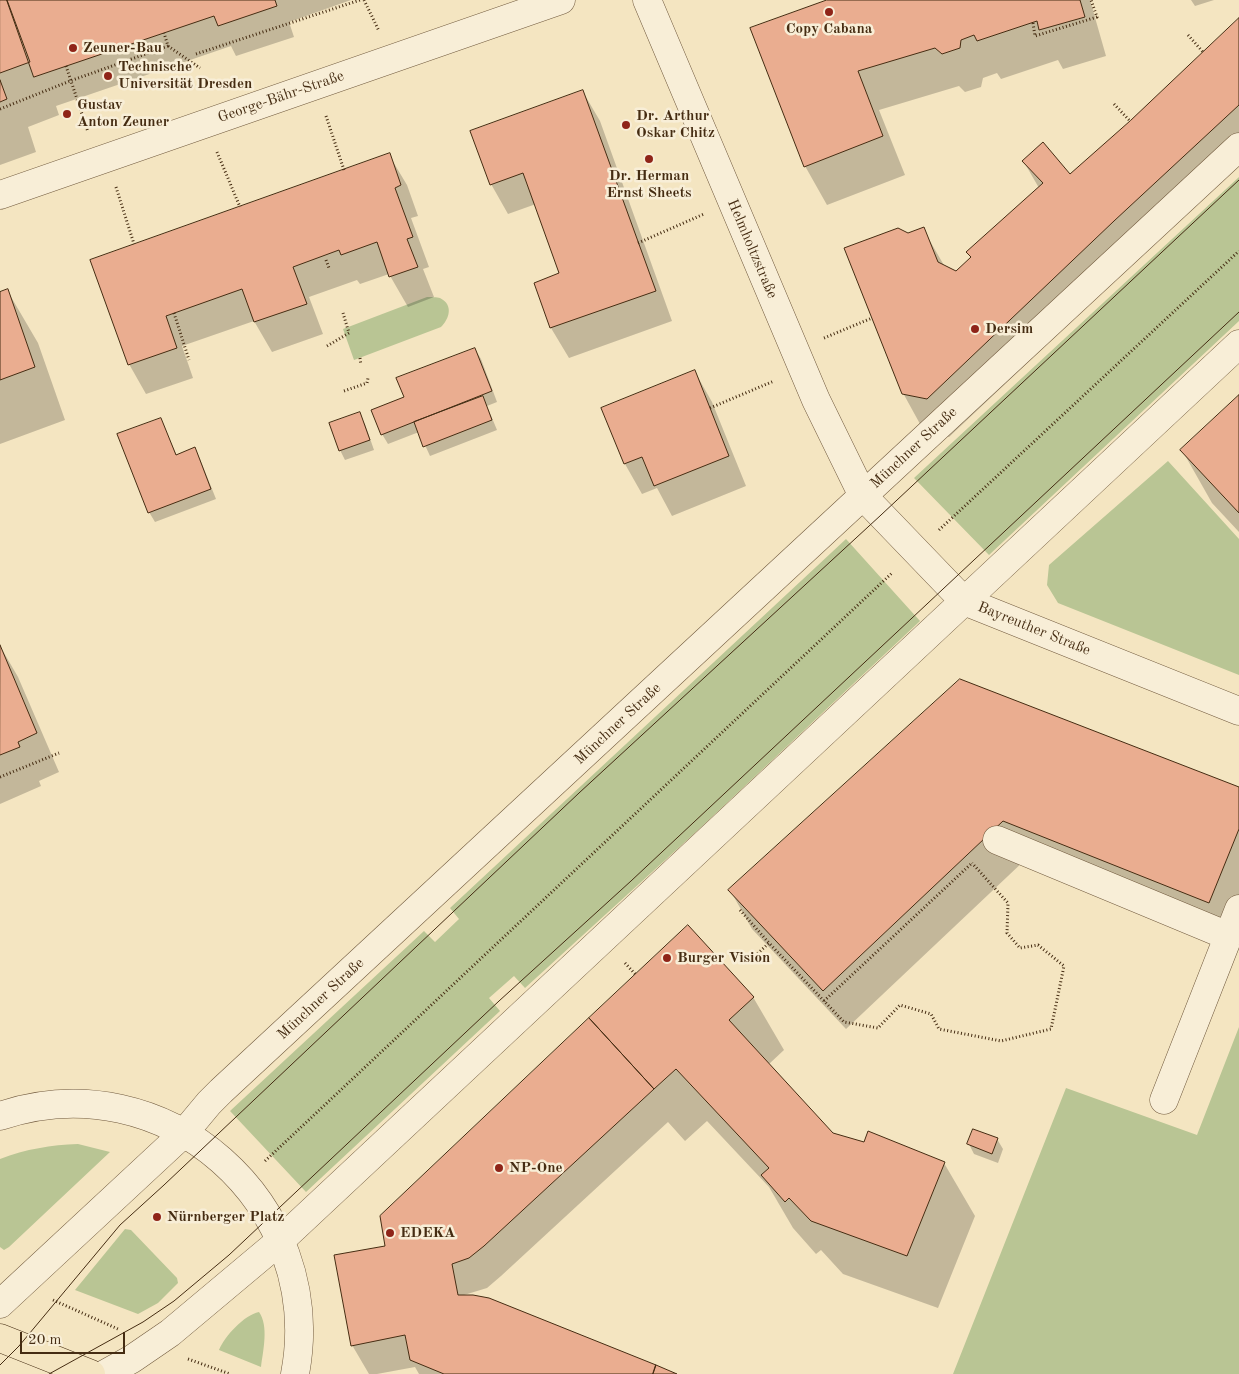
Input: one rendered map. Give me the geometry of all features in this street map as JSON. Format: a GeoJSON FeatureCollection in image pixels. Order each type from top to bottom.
{"type":"FeatureCollection","features":[{"type":"Feature","properties":{"kind":"main road"},"geometry":{"type":"LineString","coordinates":[[0,1338],[91,1374]]}},
{"type":"Feature","properties":{"kind":"street","name":"George-Bähr-Straße"},"geometry":{"type":"LineString","coordinates":[[0,195],[561,0]]}},
{"type":"Feature","properties":{"kind":"street","name":"Helmholtzstraße"},"geometry":{"type":"LineString","coordinates":[[647,0],[816,400],[863,496]]}},
{"type":"Feature","properties":{"kind":"street","name":"Münchner Straße"},"geometry":{"type":"LineString","coordinates":[[10,1295],[184,1133],[215,1097],[1239,147]]}},
{"type":"Feature","properties":{"kind":"street"},"geometry":{"type":"LineString","coordinates":[[105,1374],[170,1333],[281,1240],[1239,344]]}},
{"type":"Feature","properties":{"kind":"street","name":"Bayreuther Straße"},"geometry":{"type":"LineString","coordinates":[[863,496],[964,601],[1239,711]]}},
{"type":"Feature","properties":{"kind":"street"},"geometry":{"type":"LineString","coordinates":[[997,840],[1228,936]]}},
{"type":"Feature","properties":{"kind":"street"},"geometry":{"type":"LineString","coordinates":[[1164,1100],[1239,909]]}},
{"type":"Feature","properties":{"kind":"street"},"geometry":{"type":"LineString","coordinates":[[0,1116],[40,1106],[78,1104],[107,1106],[155,1120],[184,1133],[223,1161],[243,1181],[270,1218],[281,1240],[290,1265],[297,1296],[299,1337],[295,1374]]}},
{"type":"Feature","properties":{"kind":"path"},"geometry":{"type":"LineString","coordinates":[[196,54],[360,0]]}},
{"type":"Feature","properties":{"kind":"path"},"geometry":{"type":"LineString","coordinates":[[1033,23],[1035,36],[1097,17],[1091,0]]}},
{"type":"Feature","properties":{"kind":"path"},"geometry":{"type":"LineString","coordinates":[[164,33],[168,46],[200,68]]}},
{"type":"Feature","properties":{"kind":"path"},"geometry":{"type":"LineString","coordinates":[[1188,36],[1203,52]]}},
{"type":"Feature","properties":{"kind":"path"},"geometry":{"type":"LineString","coordinates":[[0,109],[70,81],[168,46]]}},
{"type":"Feature","properties":{"kind":"path"},"geometry":{"type":"LineString","coordinates":[[66,66],[70,81],[103,159],[134,244]]}},
{"type":"Feature","properties":{"kind":"path"},"geometry":{"type":"LineString","coordinates":[[316,85],[344,170]]}},
{"type":"Feature","properties":{"kind":"path"},"geometry":{"type":"LineString","coordinates":[[1114,104],[1130,121]]}},
{"type":"Feature","properties":{"kind":"path"},"geometry":{"type":"LineString","coordinates":[[206,124],[240,207]]}},
{"type":"Feature","properties":{"kind":"path"},"geometry":{"type":"LineString","coordinates":[[638,243],[732,202]]}},
{"type":"Feature","properties":{"kind":"path"},"geometry":{"type":"LineString","coordinates":[[264,1161],[1239,251]]}},
{"type":"Feature","properties":{"kind":"path"},"geometry":{"type":"LineString","coordinates":[[326,260],[329,268]]}},
{"type":"Feature","properties":{"kind":"path"},"geometry":{"type":"LineString","coordinates":[[174,313],[189,360]]}},
{"type":"Feature","properties":{"kind":"path"},"geometry":{"type":"LineString","coordinates":[[327,346],[349,333],[343,313]]}},
{"type":"Feature","properties":{"kind":"path"},"geometry":{"type":"LineString","coordinates":[[710,408],[872,318]]}},
{"type":"Feature","properties":{"kind":"path"},"geometry":{"type":"LineString","coordinates":[[360,358],[361,365]]}},
{"type":"Feature","properties":{"kind":"path"},"geometry":{"type":"LineString","coordinates":[[344,391],[366,383],[368,378]]}},
{"type":"Feature","properties":{"kind":"path"},"geometry":{"type":"LineString","coordinates":[[0,777],[58,753]]}},
{"type":"Feature","properties":{"kind":"path"},"geometry":{"type":"LineString","coordinates":[[824,1001],[977,858]]}},
{"type":"Feature","properties":{"kind":"path"},"geometry":{"type":"LineString","coordinates":[[740,910],[844,1022],[878,1028],[900,1005],[931,1014],[939,1029],[1001,1042],[1051,1029],[1064,966],[1038,945],[1020,948],[1007,933],[1008,903],[972,863]]}},
{"type":"Feature","properties":{"kind":"path"},"geometry":{"type":"LineString","coordinates":[[755,956],[769,943]]}},
{"type":"Feature","properties":{"kind":"path"},"geometry":{"type":"LineString","coordinates":[[10,1295],[152,1344],[230,1374]]}},
{"type":"Feature","properties":{"kind":"green space"},"geometry":{"type":"Polygon","coordinates":[[[1239,177],[1239,321],[989,555],[914,478],[1239,177]]]}},
{"type":"Feature","properties":{"kind":"green space"},"geometry":{"type":"Polygon","coordinates":[[[427,297],[440,298],[449,308],[448,316],[441,327],[354,360],[343,329],[427,297]]]}},
{"type":"Feature","properties":{"kind":"green space"},"geometry":{"type":"Polygon","coordinates":[[[1168,461],[1239,539],[1239,675],[1058,603],[1047,585],[1049,565],[1168,461]]]}},
{"type":"Feature","properties":{"kind":"green space"},"geometry":{"type":"Polygon","coordinates":[[[846,539],[920,621],[697,831],[525,988],[514,976],[489,998],[500,1011],[306,1192],[230,1111],[424,931],[435,942],[459,919],[450,908],[846,539]]]}},
{"type":"Feature","properties":{"kind":"green space"},"geometry":{"type":"Polygon","coordinates":[[[1239,1027],[1239,1374],[953,1374],[1066,1088],[1197,1135],[1239,1027]]]}},
{"type":"Feature","properties":{"kind":"green space"},"geometry":{"type":"Polygon","coordinates":[[[78,1144],[110,1152],[4,1250],[0,1247],[0,1159],[39,1148],[78,1144]]]}},
{"type":"Feature","properties":{"kind":"green space"},"geometry":{"type":"Polygon","coordinates":[[[125,1229],[131,1230],[177,1278],[178,1283],[158,1303],[138,1314],[75,1290],[125,1229]]]}},
{"type":"Feature","properties":{"kind":"green space"},"geometry":{"type":"Polygon","coordinates":[[[259,1312],[265,1331],[261,1367],[219,1350],[241,1322],[259,1312]]]}},
{"type":"Feature","properties":{"kind":"building"},"geometry":{"type":"Polygon","coordinates":[[[0,0],[7,0],[30,62],[0,73],[0,0]]]}},
{"type":"Feature","properties":{"kind":"building","name":"Zeuner-Bau"},"geometry":{"type":"Polygon","coordinates":[[[7,0],[275,0],[277,6],[218,26],[214,16],[34,77],[7,0]]]}},
{"type":"Feature","properties":{"kind":"building"},"geometry":{"type":"Polygon","coordinates":[[[827,0],[1080,0],[1085,17],[1039,30],[1037,21],[977,41],[974,35],[961,40],[960,48],[942,54],[935,48],[858,71],[883,136],[804,167],[750,28],[827,0]]]}},
{"type":"Feature","properties":{"kind":"building"},"geometry":{"type":"Polygon","coordinates":[[[1239,18],[1239,105],[927,399],[902,394],[844,248],[898,228],[908,233],[924,227],[938,262],[956,271],[971,257],[966,252],[1043,183],[1022,161],[1043,142],[1070,174],[1130,121],[1239,18]]]}},
{"type":"Feature","properties":{"kind":"building"},"geometry":{"type":"Polygon","coordinates":[[[0,80],[7,99],[0,102],[0,80]]]}},
{"type":"Feature","properties":{"kind":"building"},"geometry":{"type":"Polygon","coordinates":[[[583,90],[656,291],[550,328],[534,283],[559,273],[523,173],[490,185],[470,131],[583,90]]]}},
{"type":"Feature","properties":{"kind":"building"},"geometry":{"type":"Polygon","coordinates":[[[390,153],[401,185],[395,188],[413,237],[407,239],[418,267],[389,277],[377,242],[341,255],[339,250],[293,267],[307,304],[254,322],[242,289],[166,316],[177,348],[128,365],[90,260],[390,153]]]}},
{"type":"Feature","properties":{"kind":"building"},"geometry":{"type":"Polygon","coordinates":[[[8,289],[35,367],[0,380],[0,292],[8,289]]]}},
{"type":"Feature","properties":{"kind":"building"},"geometry":{"type":"Polygon","coordinates":[[[475,348],[492,391],[381,435],[371,410],[404,397],[396,378],[475,348]]]}},
{"type":"Feature","properties":{"kind":"building"},"geometry":{"type":"Polygon","coordinates":[[[695,370],[729,456],[654,486],[642,457],[624,464],[601,408],[695,370]]]}},
{"type":"Feature","properties":{"kind":"building"},"geometry":{"type":"Polygon","coordinates":[[[1239,395],[1239,513],[1180,450],[1239,395]]]}},
{"type":"Feature","properties":{"kind":"building"},"geometry":{"type":"Polygon","coordinates":[[[483,396],[492,420],[423,447],[414,422],[483,396]]]}},
{"type":"Feature","properties":{"kind":"building"},"geometry":{"type":"Polygon","coordinates":[[[360,412],[370,440],[339,451],[329,423],[360,412]]]}},
{"type":"Feature","properties":{"kind":"building"},"geometry":{"type":"Polygon","coordinates":[[[161,418],[176,455],[195,447],[211,489],[148,513],[117,434],[161,418]]]}},
{"type":"Feature","properties":{"kind":"building"},"geometry":{"type":"Polygon","coordinates":[[[0,645],[37,733],[18,742],[20,747],[0,755],[0,645]]]}},
{"type":"Feature","properties":{"kind":"building"},"geometry":{"type":"Polygon","coordinates":[[[960,679],[1239,787],[1239,829],[1209,903],[1003,821],[823,991],[728,890],[960,679]]]}},
{"type":"Feature","properties":{"kind":"building"},"geometry":{"type":"Polygon","coordinates":[[[688,925],[754,997],[729,1020],[833,1133],[864,1142],[868,1131],[945,1162],[907,1256],[811,1221],[789,1198],[785,1202],[761,1175],[769,1168],[676,1069],[654,1089],[589,1018],[688,925]]]}},
{"type":"Feature","properties":{"kind":"building","name":"NP-One"},"geometry":{"type":"Polygon","coordinates":[[[589,1018],[654,1089],[484,1246],[469,1258],[452,1264],[458,1295],[489,1298],[656,1365],[653,1374],[444,1374],[410,1360],[405,1335],[351,1346],[334,1255],[385,1246],[380,1216],[589,1018]]]}},
{"type":"Feature","properties":{"kind":"building"},"geometry":{"type":"Polygon","coordinates":[[[973,1129],[998,1138],[992,1154],[967,1144],[973,1129]]]}},
{"type":"Feature","properties":{"kind":"building"},"geometry":{"type":"Polygon","coordinates":[[[656,1365],[677,1374],[653,1374],[656,1365]]]}},
{"type":"Feature","properties":{"kind":"tram line"},"geometry":{"type":"LineString","coordinates":[[0,1365],[19,1346],[120,1225],[579,793],[881,515],[1239,180]]}},
{"type":"Feature","properties":{"kind":"tram line"},"geometry":{"type":"LineString","coordinates":[[49,1374],[143,1322],[174,1301],[229,1255],[1239,312]]}},
{"type":"Feature","properties":{"kind":"place","name":"Copy Cabana"},"geometry":{"type":"Point","coordinates":[829,12]}},
{"type":"Feature","properties":{"kind":"place","name":"Zeuner-Bau"},"geometry":{"type":"Point","coordinates":[73,48]}},
{"type":"Feature","properties":{"kind":"place","name":"Technische Universität Dresden"},"geometry":{"type":"Point","coordinates":[108,76]}},
{"type":"Feature","properties":{"kind":"place","name":"Gustav Anton Zeuner"},"geometry":{"type":"Point","coordinates":[67,114]}},
{"type":"Feature","properties":{"kind":"place","name":"Dr. Arthur Oskar Chitz"},"geometry":{"type":"Point","coordinates":[626,125]}},
{"type":"Feature","properties":{"kind":"place","name":"Dr. Herman Ernst Sheets"},"geometry":{"type":"Point","coordinates":[649,159]}},
{"type":"Feature","properties":{"kind":"place","name":"Dersim"},"geometry":{"type":"Point","coordinates":[975,329]}},
{"type":"Feature","properties":{"kind":"place","name":"Burger Vision"},"geometry":{"type":"Point","coordinates":[667,958]}},
{"type":"Feature","properties":{"kind":"place","name":"NP-One"},"geometry":{"type":"Point","coordinates":[499,1168]}},
{"type":"Feature","properties":{"kind":"place","name":"Nürnberger Platz"},"geometry":{"type":"Point","coordinates":[157,1217]}},
{"type":"Feature","properties":{"kind":"place","name":"EDEKA"},"geometry":{"type":"Point","coordinates":[390,1233]}}]}
